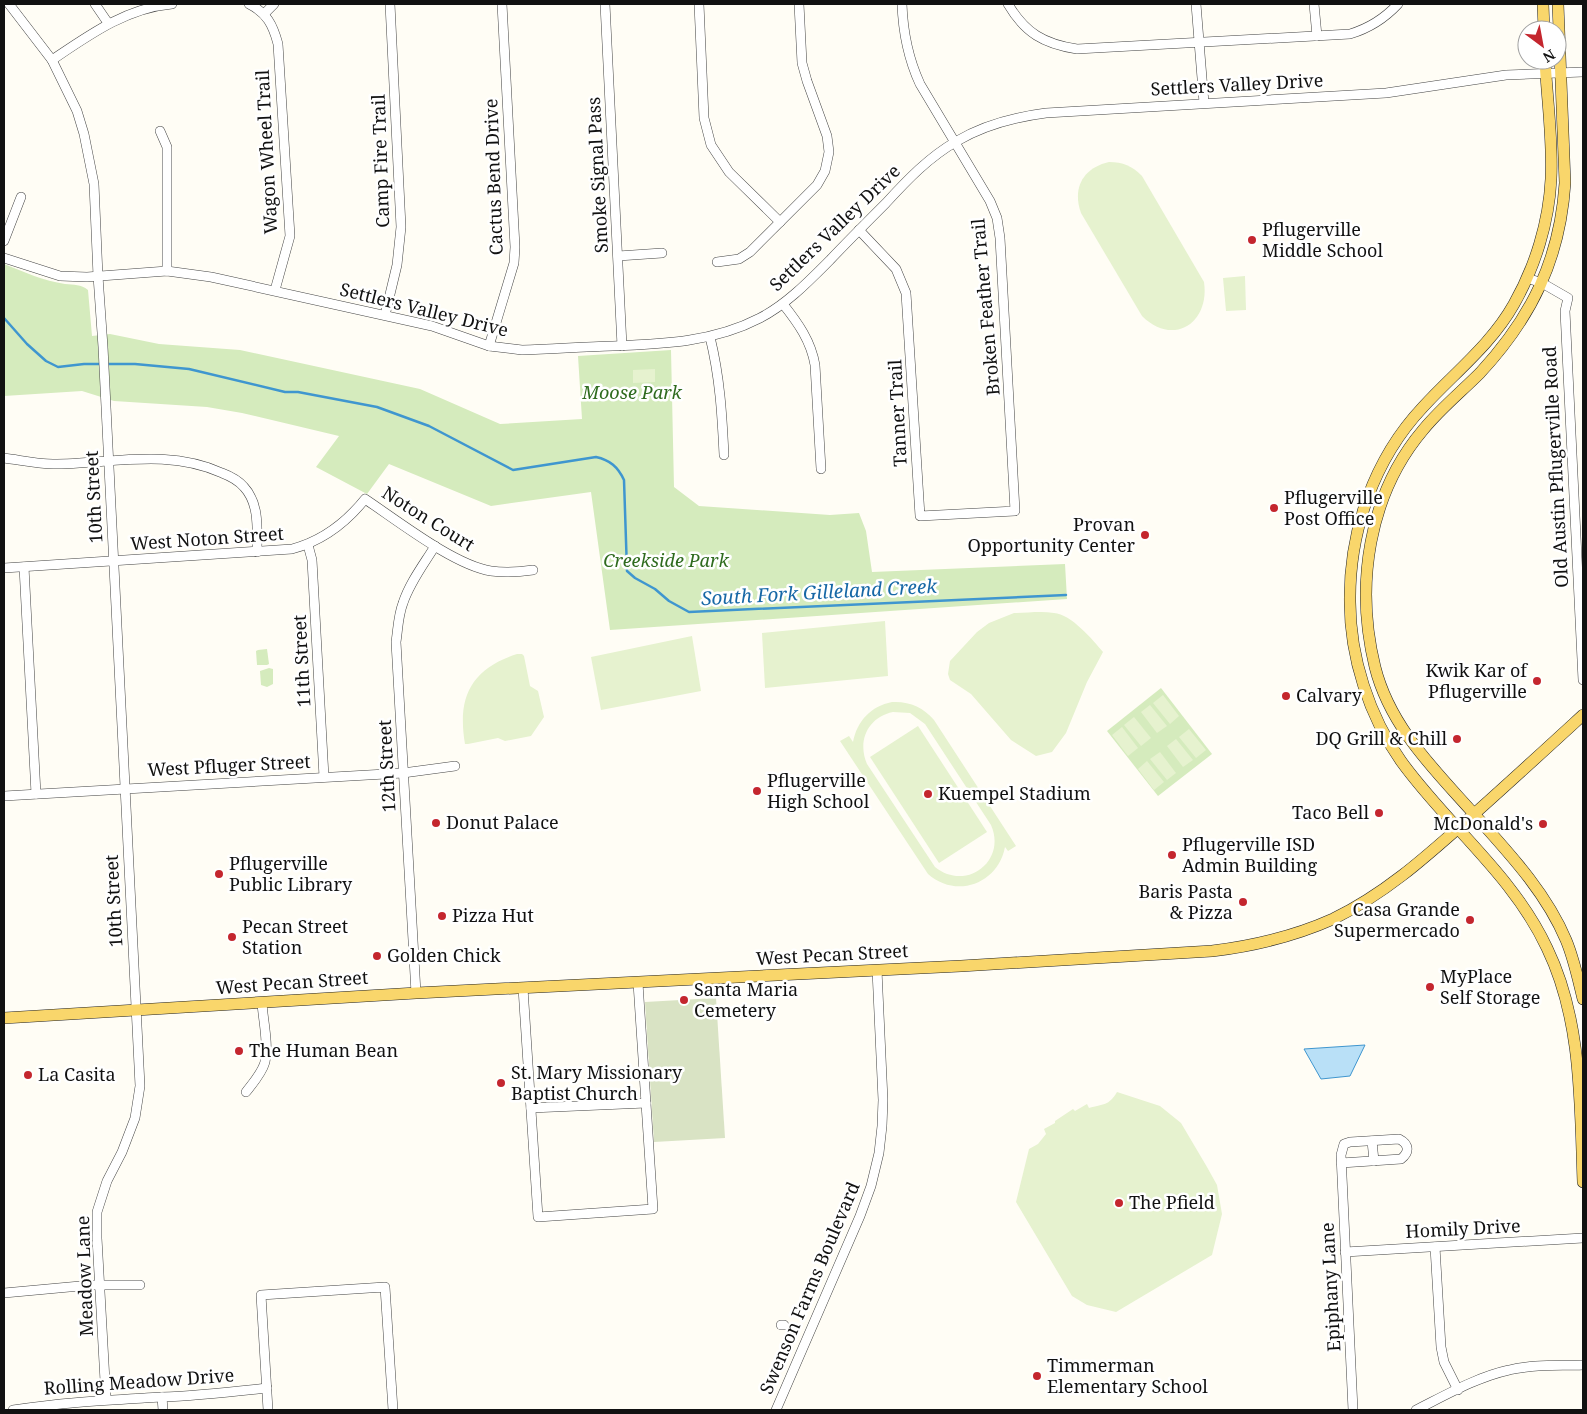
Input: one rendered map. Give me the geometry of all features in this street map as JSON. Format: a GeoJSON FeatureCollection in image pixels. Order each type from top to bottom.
{"type":"FeatureCollection","features":[{"type":"Feature","properties":{"kind":"main road"},"geometry":{"type":"LineString","coordinates":[[1543,4],[1544,20]]}},
{"type":"Feature","properties":{"kind":"main road"},"geometry":{"type":"LineString","coordinates":[[1558,4],[1565,166],[1564,206],[1552,257],[1542,283],[1513,332],[1497,353],[1422,430],[1394,476],[1382,503],[1369,550],[1365,582],[1367,622],[1376,669],[1390,708],[1414,747],[1513,858],[1545,902],[1566,939],[1577,972],[1583,999]]}},
{"type":"Feature","properties":{"kind":"main road"},"geometry":{"type":"LineString","coordinates":[[1544,70],[1551,181],[1544,226],[1538,249],[1527,278],[1514,304],[1496,332],[1484,347],[1423,407],[1396,440],[1369,494],[1354,547],[1350,579],[1351,626],[1362,679],[1376,716],[1391,747],[1402,763],[1518,898],[1547,948],[1559,977],[1576,1043],[1582,1126],[1583,1182]]}},
{"type":"Feature","properties":{"kind":"main road"},"geometry":{"type":"LineString","coordinates":[[1443,386],[1454,398]]}},
{"type":"Feature","properties":{"kind":"main road"},"geometry":{"type":"LineString","coordinates":[[1396,440],[1410,449]]}},
{"type":"Feature","properties":{"kind":"main road"},"geometry":{"type":"LineString","coordinates":[[1354,547],[1369,550]]}},
{"type":"Feature","properties":{"kind":"main road"},"geometry":{"type":"LineString","coordinates":[[1376,716],[1390,708]]}},
{"type":"Feature","properties":{"kind":"main road","name":"West Pecan Street"},"geometry":{"type":"LineString","coordinates":[[4,1018],[416,993],[638,983],[1212,951],[1242,947],[1314,926],[1361,904],[1400,878],[1427,857],[1583,715]]}},
{"type":"Feature","properties":{"kind":"main road"},"geometry":{"type":"LineString","coordinates":[[1559,977],[1577,972]]}},
{"type":"Feature","properties":{"kind":"street","name":"10th Street"},"geometry":{"type":"LineString","coordinates":[[9,4],[52,60],[77,111],[90,158],[94,184],[98,276],[104,350],[136,1010]]}},
{"type":"Feature","properties":{"kind":"street"},"geometry":{"type":"LineString","coordinates":[[95,4],[108,24]]}},
{"type":"Feature","properties":{"kind":"street"},"geometry":{"type":"LineString","coordinates":[[52,60],[108,24],[144,9],[172,4]]}},
{"type":"Feature","properties":{"kind":"street"},"geometry":{"type":"LineString","coordinates":[[249,4],[264,14],[274,4]]}},
{"type":"Feature","properties":{"kind":"street","name":"Camp Fire Trail"},"geometry":{"type":"LineString","coordinates":[[385,315],[396,265],[401,227],[390,4]]}},
{"type":"Feature","properties":{"kind":"street","name":"Cactus Bend Drive"},"geometry":{"type":"LineString","coordinates":[[489,346],[514,263],[515,247],[502,4]]}},
{"type":"Feature","properties":{"kind":"street","name":"Smoke Signal Pass"},"geometry":{"type":"LineString","coordinates":[[605,4],[622,346]]}},
{"type":"Feature","properties":{"kind":"street"},"geometry":{"type":"LineString","coordinates":[[699,4],[704,118],[711,145],[729,172],[780,222]]}},
{"type":"Feature","properties":{"kind":"street"},"geometry":{"type":"LineString","coordinates":[[716,262],[739,259],[750,252],[817,185],[825,171],[828,152],[827,136],[802,62],[800,4]]}},
{"type":"Feature","properties":{"kind":"street","name":"Broken Feather Trail"},"geometry":{"type":"LineString","coordinates":[[902,4],[903,31],[912,66],[920,84],[990,201],[999,228],[1015,511]]}},
{"type":"Feature","properties":{"kind":"street"},"geometry":{"type":"LineString","coordinates":[[1008,4],[1020,22],[1030,32],[1058,46],[1077,49],[1350,34],[1365,30],[1382,20],[1398,4]]}},
{"type":"Feature","properties":{"kind":"street"},"geometry":{"type":"LineString","coordinates":[[1196,4],[1204,103]]}},
{"type":"Feature","properties":{"kind":"street"},"geometry":{"type":"LineString","coordinates":[[1314,4],[1317,36]]}},
{"type":"Feature","properties":{"kind":"street","name":"Wagon Wheel Trail"},"geometry":{"type":"LineString","coordinates":[[264,14],[274,28],[278,44],[290,236],[275,290]]}},
{"type":"Feature","properties":{"kind":"street"},"geometry":{"type":"LineString","coordinates":[[1562,73],[1583,72]]}},
{"type":"Feature","properties":{"kind":"street","name":"Settlers Valley Drive"},"geometry":{"type":"LineString","coordinates":[[4,258],[60,276],[98,276],[167,271],[211,277],[432,326],[489,346],[522,350],[687,341],[710,337],[741,327],[783,304],[811,279],[934,156],[985,127],[1024,116],[1046,113],[1386,93],[1471,80],[1562,73]]}},
{"type":"Feature","properties":{"kind":"street"},"geometry":{"type":"LineString","coordinates":[[160,131],[167,147],[167,271]]}},
{"type":"Feature","properties":{"kind":"street"},"geometry":{"type":"LineString","coordinates":[[4,241],[21,197]]}},
{"type":"Feature","properties":{"kind":"street","name":"Tanner Trail"},"geometry":{"type":"LineString","coordinates":[[860,230],[896,269],[906,293],[920,516],[1015,511]]}},
{"type":"Feature","properties":{"kind":"street"},"geometry":{"type":"LineString","coordinates":[[618,256],[662,253]]}},
{"type":"Feature","properties":{"kind":"street","name":"Old Austin Pflugerville Road"},"geometry":{"type":"LineString","coordinates":[[1527,278],[1542,283],[1568,298],[1566,321],[1583,680]]}},
{"type":"Feature","properties":{"kind":"street"},"geometry":{"type":"LineString","coordinates":[[783,304],[805,334],[813,354],[821,469]]}},
{"type":"Feature","properties":{"kind":"street"},"geometry":{"type":"LineString","coordinates":[[710,337],[720,390],[724,456]]}},
{"type":"Feature","properties":{"kind":"street"},"geometry":{"type":"LineString","coordinates":[[4,458],[51,464],[164,458],[207,466],[235,478],[245,488],[254,505],[257,520],[257,552]]}},
{"type":"Feature","properties":{"kind":"street","name":"West Noton Street"},"geometry":{"type":"LineString","coordinates":[[4,568],[292,549],[308,545],[340,526],[365,499]]}},
{"type":"Feature","properties":{"kind":"street","name":"Noton Court"},"geometry":{"type":"LineString","coordinates":[[365,499],[435,546],[465,563],[490,571],[533,570]]}},
{"type":"Feature","properties":{"kind":"street","name":"11th Street"},"geometry":{"type":"LineString","coordinates":[[308,545],[312,560],[324,777]]}},
{"type":"Feature","properties":{"kind":"street","name":"12th Street"},"geometry":{"type":"LineString","coordinates":[[416,993],[396,642],[402,604],[410,586],[435,546]]}},
{"type":"Feature","properties":{"kind":"street"},"geometry":{"type":"LineString","coordinates":[[24,567],[36,794]]}},
{"type":"Feature","properties":{"kind":"street","name":"West Pfluger Street"},"geometry":{"type":"LineString","coordinates":[[4,796],[403,772],[455,766]]}},
{"type":"Feature","properties":{"kind":"street","name":"Swenson Farms Boulevard"},"geometry":{"type":"LineString","coordinates":[[776,1410],[860,1216],[871,1186],[879,1153],[884,1100],[878,970]]}},
{"type":"Feature","properties":{"kind":"street"},"geometry":{"type":"LineString","coordinates":[[523,988],[538,1216],[652,1209],[638,983]]}},
{"type":"Feature","properties":{"kind":"street"},"geometry":{"type":"LineString","coordinates":[[246,1092],[260,1074],[265,1062],[266,1051],[262,1003]]}},
{"type":"Feature","properties":{"kind":"street","name":"Meadow Lane"},"geometry":{"type":"LineString","coordinates":[[106,1399],[96,1238],[97,1212],[107,1181],[122,1152],[135,1118],[140,1086],[136,1010]]}},
{"type":"Feature","properties":{"kind":"street"},"geometry":{"type":"LineString","coordinates":[[531,1108],[646,1103]]}},
{"type":"Feature","properties":{"kind":"street"},"geometry":{"type":"LineString","coordinates":[[1399,1139],[1404,1142],[1408,1151],[1406,1156],[1401,1159],[1374,1161],[1341,1163],[1344,1144],[1399,1139]]}},
{"type":"Feature","properties":{"kind":"street"},"geometry":{"type":"LineString","coordinates":[[1372,1141],[1374,1161]]}},
{"type":"Feature","properties":{"kind":"street","name":"Epiphany Lane"},"geometry":{"type":"LineString","coordinates":[[1341,1163],[1353,1410]]}},
{"type":"Feature","properties":{"kind":"street","name":"Homily Drive"},"geometry":{"type":"LineString","coordinates":[[1345,1252],[1583,1238]]}},
{"type":"Feature","properties":{"kind":"street"},"geometry":{"type":"LineString","coordinates":[[1434,1247],[1441,1346],[1444,1362],[1458,1390]]}},
{"type":"Feature","properties":{"kind":"street"},"geometry":{"type":"LineString","coordinates":[[4,1293],[99,1285],[140,1285]]}},
{"type":"Feature","properties":{"kind":"street"},"geometry":{"type":"LineString","coordinates":[[268,1410],[261,1295],[386,1287],[392,1410]]}},
{"type":"Feature","properties":{"kind":"street"},"geometry":{"type":"LineString","coordinates":[[1416,1410],[1495,1374],[1511,1369],[1583,1365]]}},
{"type":"Feature","properties":{"kind":"street","name":"Rolling Meadow Drive"},"geometry":{"type":"LineString","coordinates":[[13,1410],[58,1407],[106,1399],[162,1397],[267,1388]]}},
{"type":"Feature","properties":{"kind":"street"},"geometry":{"type":"LineString","coordinates":[[162,1397],[163,1410]]}},
{"type":"Feature","properties":{"kind":"green space"},"geometry":{"type":"Polygon","coordinates":[[[1109,162],[1127,165],[1142,176],[1204,282],[1204,297],[1201,309],[1195,319],[1187,326],[1177,330],[1166,330],[1154,325],[1142,316],[1081,213],[1078,195],[1082,180],[1092,169],[1109,162]]]}},
{"type":"Feature","properties":{"kind":"green space","name":"Creekside Park"},"geometry":{"type":"Polygon","coordinates":[[[4,264],[57,283],[80,286],[88,290],[92,336],[110,334],[159,344],[240,350],[420,389],[500,424],[582,419],[578,356],[671,350],[674,487],[699,506],[830,515],[859,513],[866,531],[872,572],[1065,564],[1067,599],[610,630],[591,492],[491,506],[389,464],[367,494],[316,467],[339,436],[242,413],[207,407],[114,401],[82,391],[4,396],[4,264]]]}},
{"type":"Feature","properties":{"kind":"green space"},"geometry":{"type":"Polygon","coordinates":[[[1245,276],[1246,310],[1226,311],[1223,278],[1245,276]]]}},
{"type":"Feature","properties":{"kind":"green space"},"geometry":{"type":"Polygon","coordinates":[[[655,369],[655,382],[633,383],[633,370],[655,369]]]}},
{"type":"Feature","properties":{"kind":"green space"},"geometry":{"type":"Polygon","coordinates":[[[1044,612],[1061,614],[1081,628],[1103,652],[1087,682],[1066,733],[1052,752],[1036,756],[1011,740],[971,694],[950,680],[948,674],[950,661],[977,632],[989,623],[1014,613],[1044,612]]]}},
{"type":"Feature","properties":{"kind":"green space"},"geometry":{"type":"Polygon","coordinates":[[[885,621],[888,676],[765,688],[762,633],[885,621]]]}},
{"type":"Feature","properties":{"kind":"green space"},"geometry":{"type":"Polygon","coordinates":[[[692,636],[701,691],[601,710],[591,657],[692,636]]]}},
{"type":"Feature","properties":{"kind":"green space"},"geometry":{"type":"Polygon","coordinates":[[[267,649],[269,664],[257,665],[256,651],[267,649]]]}},
{"type":"Feature","properties":{"kind":"green space"},"geometry":{"type":"Polygon","coordinates":[[[517,654],[524,656],[530,686],[538,691],[544,717],[531,736],[505,741],[498,738],[465,744],[463,712],[471,687],[488,668],[501,660],[517,654]]]}},
{"type":"Feature","properties":{"kind":"green space"},"geometry":{"type":"Polygon","coordinates":[[[269,668],[273,669],[273,684],[267,687],[261,685],[260,671],[269,668]]]}},
{"type":"Feature","properties":{"kind":"green space"},"geometry":{"type":"Polygon","coordinates":[[[1161,688],[1212,754],[1158,796],[1107,731],[1161,688]]]}},
{"type":"Feature","properties":{"kind":"green space"},"geometry":{"type":"Polygon","coordinates":[[[1163,695],[1179,716],[1170,724],[1153,703],[1163,695]]]}},
{"type":"Feature","properties":{"kind":"green space"},"geometry":{"type":"Polygon","coordinates":[[[898,702],[910,704],[920,708],[934,720],[1016,846],[1008,851],[1005,847],[1001,860],[994,870],[974,884],[951,886],[939,882],[928,874],[840,741],[849,736],[853,742],[858,727],[866,716],[884,704],[898,702]],[[893,712],[877,719],[871,725],[864,739],[863,747],[867,764],[935,867],[947,874],[959,876],[971,874],[981,869],[988,861],[993,850],[994,838],[991,825],[925,724],[910,713],[893,712]]]}},
{"type":"Feature","properties":{"kind":"green space"},"geometry":{"type":"Polygon","coordinates":[[[1150,705],[1167,726],[1157,733],[1141,712],[1150,705]]]}},
{"type":"Feature","properties":{"kind":"green space"},"geometry":{"type":"Polygon","coordinates":[[[1134,717],[1151,738],[1141,746],[1124,725],[1134,717]]]}},
{"type":"Feature","properties":{"kind":"green space","name":"Kuempel Stadium"},"geometry":{"type":"Polygon","coordinates":[[[918,726],[987,832],[939,863],[870,757],[918,726]]]}},
{"type":"Feature","properties":{"kind":"green space"},"geometry":{"type":"Polygon","coordinates":[[[1122,727],[1138,748],[1128,756],[1112,735],[1122,727]]]}},
{"type":"Feature","properties":{"kind":"green space"},"geometry":{"type":"Polygon","coordinates":[[[1189,729],[1206,750],[1196,758],[1179,737],[1189,729]]]}},
{"type":"Feature","properties":{"kind":"green space"},"geometry":{"type":"Polygon","coordinates":[[[1176,739],[1193,760],[1183,767],[1167,746],[1176,739]]]}},
{"type":"Feature","properties":{"kind":"green space"},"geometry":{"type":"Polygon","coordinates":[[[1160,752],[1176,773],[1167,780],[1150,759],[1160,752]]]}},
{"type":"Feature","properties":{"kind":"green space"},"geometry":{"type":"Polygon","coordinates":[[[1147,761],[1164,782],[1154,790],[1138,769],[1147,761]]]}},
{"type":"Feature","properties":{"kind":"green space"},"geometry":{"type":"Polygon","coordinates":[[[716,998],[725,1138],[654,1142],[645,1002],[716,998]]]}},
{"type":"Feature","properties":{"kind":"green space","name":"The Pfield"},"geometry":{"type":"Polygon","coordinates":[[[1117,1092],[1160,1106],[1181,1123],[1217,1185],[1222,1214],[1212,1255],[1116,1312],[1087,1305],[1072,1296],[1016,1202],[1029,1149],[1038,1144],[1046,1134],[1044,1129],[1073,1109],[1075,1111],[1087,1104],[1089,1108],[1105,1104],[1117,1092]]]}},
{"type":"Feature","properties":{"kind":"water"},"geometry":{"type":"Polygon","coordinates":[[[1365,1045],[1350,1076],[1321,1079],[1304,1049],[1365,1045]]]}},
{"type":"Feature","properties":{"kind":"waterway","name":"South Fork Gilleland Creek"},"geometry":{"type":"LineString","coordinates":[[4,318],[27,344],[46,361],[58,367],[84,364],[135,364],[189,369],[285,392],[298,392],[377,407],[429,426],[513,470],[596,457],[605,460],[619,471],[624,480],[627,571],[635,578],[655,589],[669,601],[689,612],[1066,595]]}},
{"type":"Feature","properties":{"kind":"place","name":"Pflugerville Middle School"},"geometry":{"type":"Point","coordinates":[1252,240]}},
{"type":"Feature","properties":{"kind":"place","name":"Pflugerville Post Office"},"geometry":{"type":"Point","coordinates":[1274,508]}},
{"type":"Feature","properties":{"kind":"place","name":"Provan Opportunity Center"},"geometry":{"type":"Point","coordinates":[1145,535]}},
{"type":"Feature","properties":{"kind":"place","name":"Kwik Kar of Pflugerville"},"geometry":{"type":"Point","coordinates":[1537,681]}},
{"type":"Feature","properties":{"kind":"place","name":"Calvary"},"geometry":{"type":"Point","coordinates":[1286,696]}},
{"type":"Feature","properties":{"kind":"place","name":"DQ Grill & Chill"},"geometry":{"type":"Point","coordinates":[1457,739]}},
{"type":"Feature","properties":{"kind":"place","name":"Pflugerville High School"},"geometry":{"type":"Point","coordinates":[757,791]}},
{"type":"Feature","properties":{"kind":"place","name":"Kuempel Stadium"},"geometry":{"type":"Point","coordinates":[928,794]}},
{"type":"Feature","properties":{"kind":"place","name":"Taco Bell"},"geometry":{"type":"Point","coordinates":[1379,813]}},
{"type":"Feature","properties":{"kind":"place","name":"Donut Palace"},"geometry":{"type":"Point","coordinates":[436,823]}},
{"type":"Feature","properties":{"kind":"place","name":"McDonald's"},"geometry":{"type":"Point","coordinates":[1543,824]}},
{"type":"Feature","properties":{"kind":"place","name":"Pflugerville ISD Admin Building"},"geometry":{"type":"Point","coordinates":[1172,855]}},
{"type":"Feature","properties":{"kind":"place","name":"Pflugerville Public Library"},"geometry":{"type":"Point","coordinates":[219,874]}},
{"type":"Feature","properties":{"kind":"place","name":"Baris Pasta & Pizza"},"geometry":{"type":"Point","coordinates":[1243,902]}},
{"type":"Feature","properties":{"kind":"place","name":"Pizza Hut"},"geometry":{"type":"Point","coordinates":[442,916]}},
{"type":"Feature","properties":{"kind":"place","name":"Casa Grande Supermercado"},"geometry":{"type":"Point","coordinates":[1470,920]}},
{"type":"Feature","properties":{"kind":"place","name":"Pecan Street Station"},"geometry":{"type":"Point","coordinates":[232,937]}},
{"type":"Feature","properties":{"kind":"place","name":"Golden Chick"},"geometry":{"type":"Point","coordinates":[377,956]}},
{"type":"Feature","properties":{"kind":"place","name":"MyPlace Self Storage"},"geometry":{"type":"Point","coordinates":[1430,987]}},
{"type":"Feature","properties":{"kind":"place","name":"Santa Maria Cemetery"},"geometry":{"type":"Point","coordinates":[684,1000]}},
{"type":"Feature","properties":{"kind":"place","name":"The Human Bean"},"geometry":{"type":"Point","coordinates":[239,1051]}},
{"type":"Feature","properties":{"kind":"place","name":"La Casita"},"geometry":{"type":"Point","coordinates":[28,1075]}},
{"type":"Feature","properties":{"kind":"place","name":"St. Mary Missionary Baptist Church"},"geometry":{"type":"Point","coordinates":[501,1083]}},
{"type":"Feature","properties":{"kind":"place","name":"The Pfield"},"geometry":{"type":"Point","coordinates":[1119,1203]}},
{"type":"Feature","properties":{"kind":"place","name":"Timmerman Elementary School"},"geometry":{"type":"Point","coordinates":[1037,1376]}},
{"type":"Feature","properties":{"kind":"park label","name":"Moose Park"},"geometry":{"type":"Point","coordinates":[632,393]}}]}
